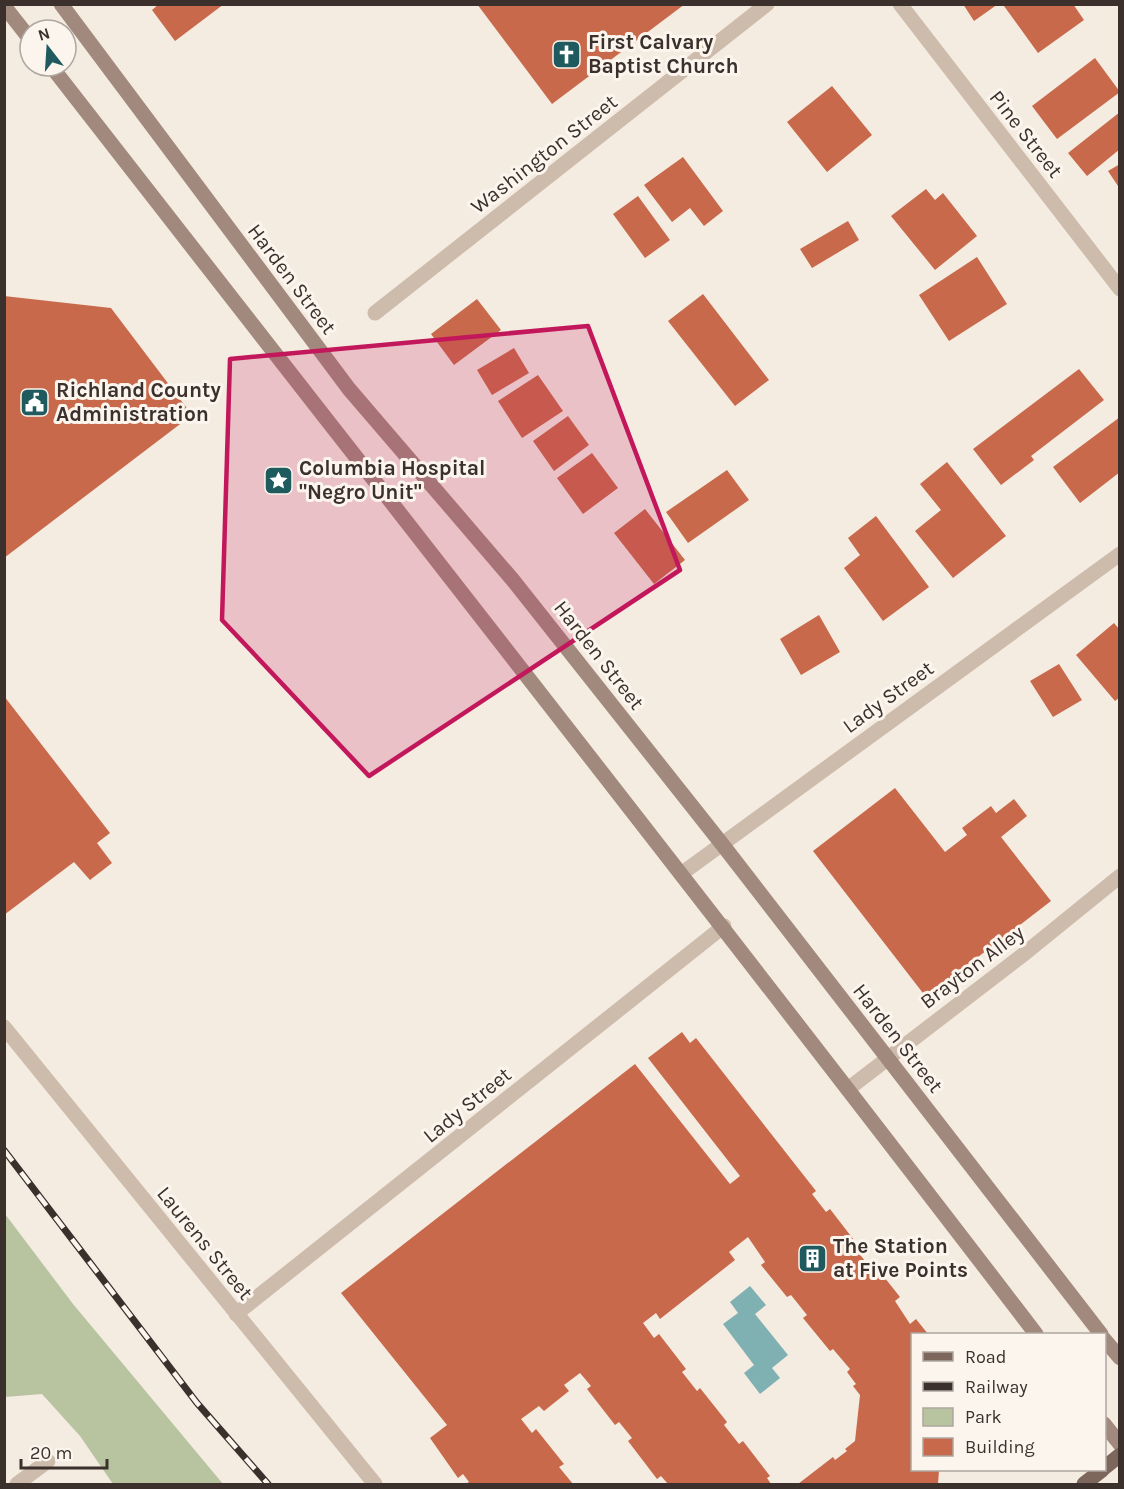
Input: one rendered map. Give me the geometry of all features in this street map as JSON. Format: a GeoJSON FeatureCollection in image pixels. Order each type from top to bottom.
{"type":"FeatureCollection","features":[{"type":"Feature","properties":{"kind":"main road","name":"Harden Street"},"geometry":{"type":"LineString","coordinates":[[61,4],[349,389],[512,579],[722,844],[1099,1333]]}},
{"type":"Feature","properties":{"kind":"main road"},"geometry":{"type":"LineString","coordinates":[[4,6],[18,24]]}},
{"type":"Feature","properties":{"kind":"main road"},"geometry":{"type":"LineString","coordinates":[[60,78],[681,874],[724,926],[1034,1333]]}},
{"type":"Feature","properties":{"kind":"main road"},"geometry":{"type":"LineString","coordinates":[[1106,1342],[1119,1358]]}},
{"type":"Feature","properties":{"kind":"main road"},"geometry":{"type":"LineString","coordinates":[[1106,1427],[1119,1444]]}},
{"type":"Feature","properties":{"kind":"main road"},"geometry":{"type":"LineString","coordinates":[[1106,1466],[1119,1455]]}},
{"type":"Feature","properties":{"kind":"main road"},"geometry":{"type":"LineString","coordinates":[[1084,1485],[1101,1471]]}},
{"type":"Feature","properties":{"kind":"street","name":"Washington Street"},"geometry":{"type":"LineString","coordinates":[[375,313],[767,4]]}},
{"type":"Feature","properties":{"kind":"street","name":"Pine Street"},"geometry":{"type":"LineString","coordinates":[[900,4],[1119,289]]}},
{"type":"Feature","properties":{"kind":"street","name":"Lady Street"},"geometry":{"type":"LineString","coordinates":[[681,874],[1119,554]]}},
{"type":"Feature","properties":{"kind":"street","name":"Brayton Alley"},"geometry":{"type":"LineString","coordinates":[[848,1089],[1024,954],[1119,876]]}},
{"type":"Feature","properties":{"kind":"street","name":"Lady Street"},"geometry":{"type":"LineString","coordinates":[[236,1314],[724,926]]}},
{"type":"Feature","properties":{"kind":"street","name":"Laurens Street"},"geometry":{"type":"LineString","coordinates":[[4,1027],[375,1485]]}},
{"type":"Feature","properties":{"kind":"street"},"geometry":{"type":"LineString","coordinates":[[17,1485],[48,1461]]}},
{"type":"Feature","properties":{"kind":"highlighted area"},"geometry":{"type":"Polygon","coordinates":[[[588,326],[680,570],[369,776],[222,620],[230,359],[588,326]]]}},
{"type":"Feature","properties":{"kind":"green space"},"geometry":{"type":"Polygon","coordinates":[[[5,1214],[73,1304],[223,1484],[113,1484],[80,1436],[42,1394],[5,1397],[5,1214]]]}},
{"type":"Feature","properties":{"kind":"water"},"geometry":{"type":"Polygon","coordinates":[[[750,1286],[766,1305],[755,1314],[788,1355],[772,1368],[780,1378],[760,1394],[744,1373],[754,1365],[723,1324],[738,1313],[730,1302],[750,1286]]]}},
{"type":"Feature","properties":{"kind":"building"},"geometry":{"type":"Polygon","coordinates":[[[159,4],[224,4],[175,41],[152,10],[159,4]]]}},
{"type":"Feature","properties":{"kind":"building","name":"First Calvary Baptist Church"},"geometry":{"type":"Polygon","coordinates":[[[477,4],[685,4],[552,104],[477,4]]]}},
{"type":"Feature","properties":{"kind":"building"},"geometry":{"type":"Polygon","coordinates":[[[963,4],[998,4],[974,21],[963,4]]]}},
{"type":"Feature","properties":{"kind":"building"},"geometry":{"type":"Polygon","coordinates":[[[1007,4],[1073,4],[1084,20],[1038,53],[1004,6],[1007,4]]]}},
{"type":"Feature","properties":{"kind":"building"},"geometry":{"type":"Polygon","coordinates":[[[1095,58],[1120,92],[1057,139],[1032,106],[1095,58]]]}},
{"type":"Feature","properties":{"kind":"building"},"geometry":{"type":"Polygon","coordinates":[[[832,86],[872,135],[827,172],[787,122],[832,86]]]}},
{"type":"Feature","properties":{"kind":"building"},"geometry":{"type":"Polygon","coordinates":[[[1120,112],[1120,149],[1087,176],[1068,153],[1120,112]]]}},
{"type":"Feature","properties":{"kind":"building"},"geometry":{"type":"Polygon","coordinates":[[[683,157],[723,211],[704,226],[690,208],[672,222],[644,185],[683,157]]]}},
{"type":"Feature","properties":{"kind":"building"},"geometry":{"type":"Polygon","coordinates":[[[1120,164],[1120,189],[1108,171],[1120,164]]]}},
{"type":"Feature","properties":{"kind":"building"},"geometry":{"type":"Polygon","coordinates":[[[926,189],[935,200],[943,193],[977,236],[935,270],[891,216],[926,189]]]}},
{"type":"Feature","properties":{"kind":"building"},"geometry":{"type":"Polygon","coordinates":[[[638,196],[670,240],[645,258],[613,214],[638,196]]]}},
{"type":"Feature","properties":{"kind":"building"},"geometry":{"type":"Polygon","coordinates":[[[848,221],[859,240],[812,268],[800,249],[848,221]]]}},
{"type":"Feature","properties":{"kind":"building"},"geometry":{"type":"Polygon","coordinates":[[[977,257],[1007,304],[949,341],[919,295],[977,257]]]}},
{"type":"Feature","properties":{"kind":"building"},"geometry":{"type":"Polygon","coordinates":[[[703,294],[769,380],[735,406],[668,321],[703,294]]]}},
{"type":"Feature","properties":{"kind":"building"},"geometry":{"type":"Polygon","coordinates":[[[4,296],[111,308],[192,415],[4,558],[4,296]]]}},
{"type":"Feature","properties":{"kind":"building"},"geometry":{"type":"Polygon","coordinates":[[[477,299],[501,330],[454,365],[431,334],[477,299]]]}},
{"type":"Feature","properties":{"kind":"building"},"geometry":{"type":"Polygon","coordinates":[[[514,348],[529,373],[492,395],[477,370],[514,348]]]}},
{"type":"Feature","properties":{"kind":"building"},"geometry":{"type":"Polygon","coordinates":[[[1079,369],[1104,400],[1031,456],[1034,460],[1001,485],[973,449],[1079,369]]]}},
{"type":"Feature","properties":{"kind":"building"},"geometry":{"type":"Polygon","coordinates":[[[538,375],[563,411],[522,438],[498,401],[538,375]]]}},
{"type":"Feature","properties":{"kind":"building"},"geometry":{"type":"Polygon","coordinates":[[[568,416],[589,445],[554,471],[533,441],[568,416]]]}},
{"type":"Feature","properties":{"kind":"building"},"geometry":{"type":"Polygon","coordinates":[[[1120,417],[1120,472],[1080,503],[1053,467],[1120,417]]]}},
{"type":"Feature","properties":{"kind":"building"},"geometry":{"type":"Polygon","coordinates":[[[592,453],[618,488],[583,514],[557,478],[592,453]]]}},
{"type":"Feature","properties":{"kind":"building"},"geometry":{"type":"Polygon","coordinates":[[[947,462],[1006,536],[953,578],[915,531],[941,510],[920,484],[947,462]]]}},
{"type":"Feature","properties":{"kind":"building"},"geometry":{"type":"Polygon","coordinates":[[[727,470],[749,500],[688,543],[666,512],[727,470]]]}},
{"type":"Feature","properties":{"kind":"building"},"geometry":{"type":"Polygon","coordinates":[[[645,509],[685,560],[654,584],[614,533],[645,509]]]}},
{"type":"Feature","properties":{"kind":"building"},"geometry":{"type":"Polygon","coordinates":[[[876,516],[929,587],[883,621],[844,568],[860,555],[848,538],[876,516]]]}},
{"type":"Feature","properties":{"kind":"building"},"geometry":{"type":"Polygon","coordinates":[[[819,615],[840,652],[801,675],[780,639],[819,615]]]}},
{"type":"Feature","properties":{"kind":"building"},"geometry":{"type":"Polygon","coordinates":[[[1114,623],[1120,630],[1120,697],[1115,701],[1076,655],[1114,623]]]}},
{"type":"Feature","properties":{"kind":"building"},"geometry":{"type":"Polygon","coordinates":[[[1059,664],[1082,700],[1053,717],[1030,681],[1059,664]]]}},
{"type":"Feature","properties":{"kind":"building"},"geometry":{"type":"Polygon","coordinates":[[[4,696],[110,833],[97,843],[112,863],[90,880],[74,862],[4,915],[4,696]]]}},
{"type":"Feature","properties":{"kind":"building"},"geometry":{"type":"Polygon","coordinates":[[[895,788],[945,852],[967,835],[962,828],[991,806],[996,813],[1014,799],[1027,816],[1001,837],[1051,901],[926,997],[813,851],[895,788]]]}},
{"type":"Feature","properties":{"kind":"building"},"geometry":{"type":"Polygon","coordinates":[[[682,1032],[690,1043],[696,1038],[816,1191],[812,1194],[826,1212],[830,1209],[857,1244],[854,1247],[869,1266],[873,1263],[900,1297],[895,1301],[910,1324],[916,1319],[927,1333],[911,1333],[911,1471],[939,1471],[938,1484],[798,1484],[833,1457],[835,1460],[847,1451],[845,1449],[855,1441],[860,1395],[853,1386],[856,1384],[847,1372],[850,1369],[833,1349],[830,1351],[803,1318],[807,1315],[791,1295],[787,1297],[761,1265],[765,1262],[748,1237],[729,1252],[735,1260],[660,1319],[656,1313],[643,1323],[654,1338],[659,1334],[686,1369],[682,1372],[697,1391],[700,1388],[727,1422],[724,1425],[739,1444],[743,1441],[770,1476],[767,1478],[771,1484],[668,1484],[661,1476],[657,1479],[628,1441],[632,1438],[619,1422],[615,1425],[587,1389],[591,1386],[580,1373],[564,1385],[569,1391],[544,1411],[539,1406],[521,1419],[532,1433],[536,1429],[564,1464],[559,1467],[573,1484],[465,1484],[469,1482],[463,1474],[458,1478],[430,1438],[447,1425],[341,1293],[635,1064],[730,1184],[740,1176],[648,1058],[682,1032]]]}},
{"type":"Feature","properties":{"kind":"railway"},"geometry":{"type":"LineString","coordinates":[[4,1150],[197,1403],[268,1484]]}},
{"type":"Feature","properties":{"kind":"place","name":"First Calvary Baptist Church"},"geometry":{"type":"Point","coordinates":[567,54]}},
{"type":"Feature","properties":{"kind":"place","name":"Richland County Administration"},"geometry":{"type":"Point","coordinates":[35,402]}},
{"type":"Feature","properties":{"kind":"place","name":"Columbia Hospital \"Negro Unit\""},"geometry":{"type":"Point","coordinates":[278,480]}},
{"type":"Feature","properties":{"kind":"place","name":"The Station at Five Points"},"geometry":{"type":"Point","coordinates":[812,1258]}}]}
